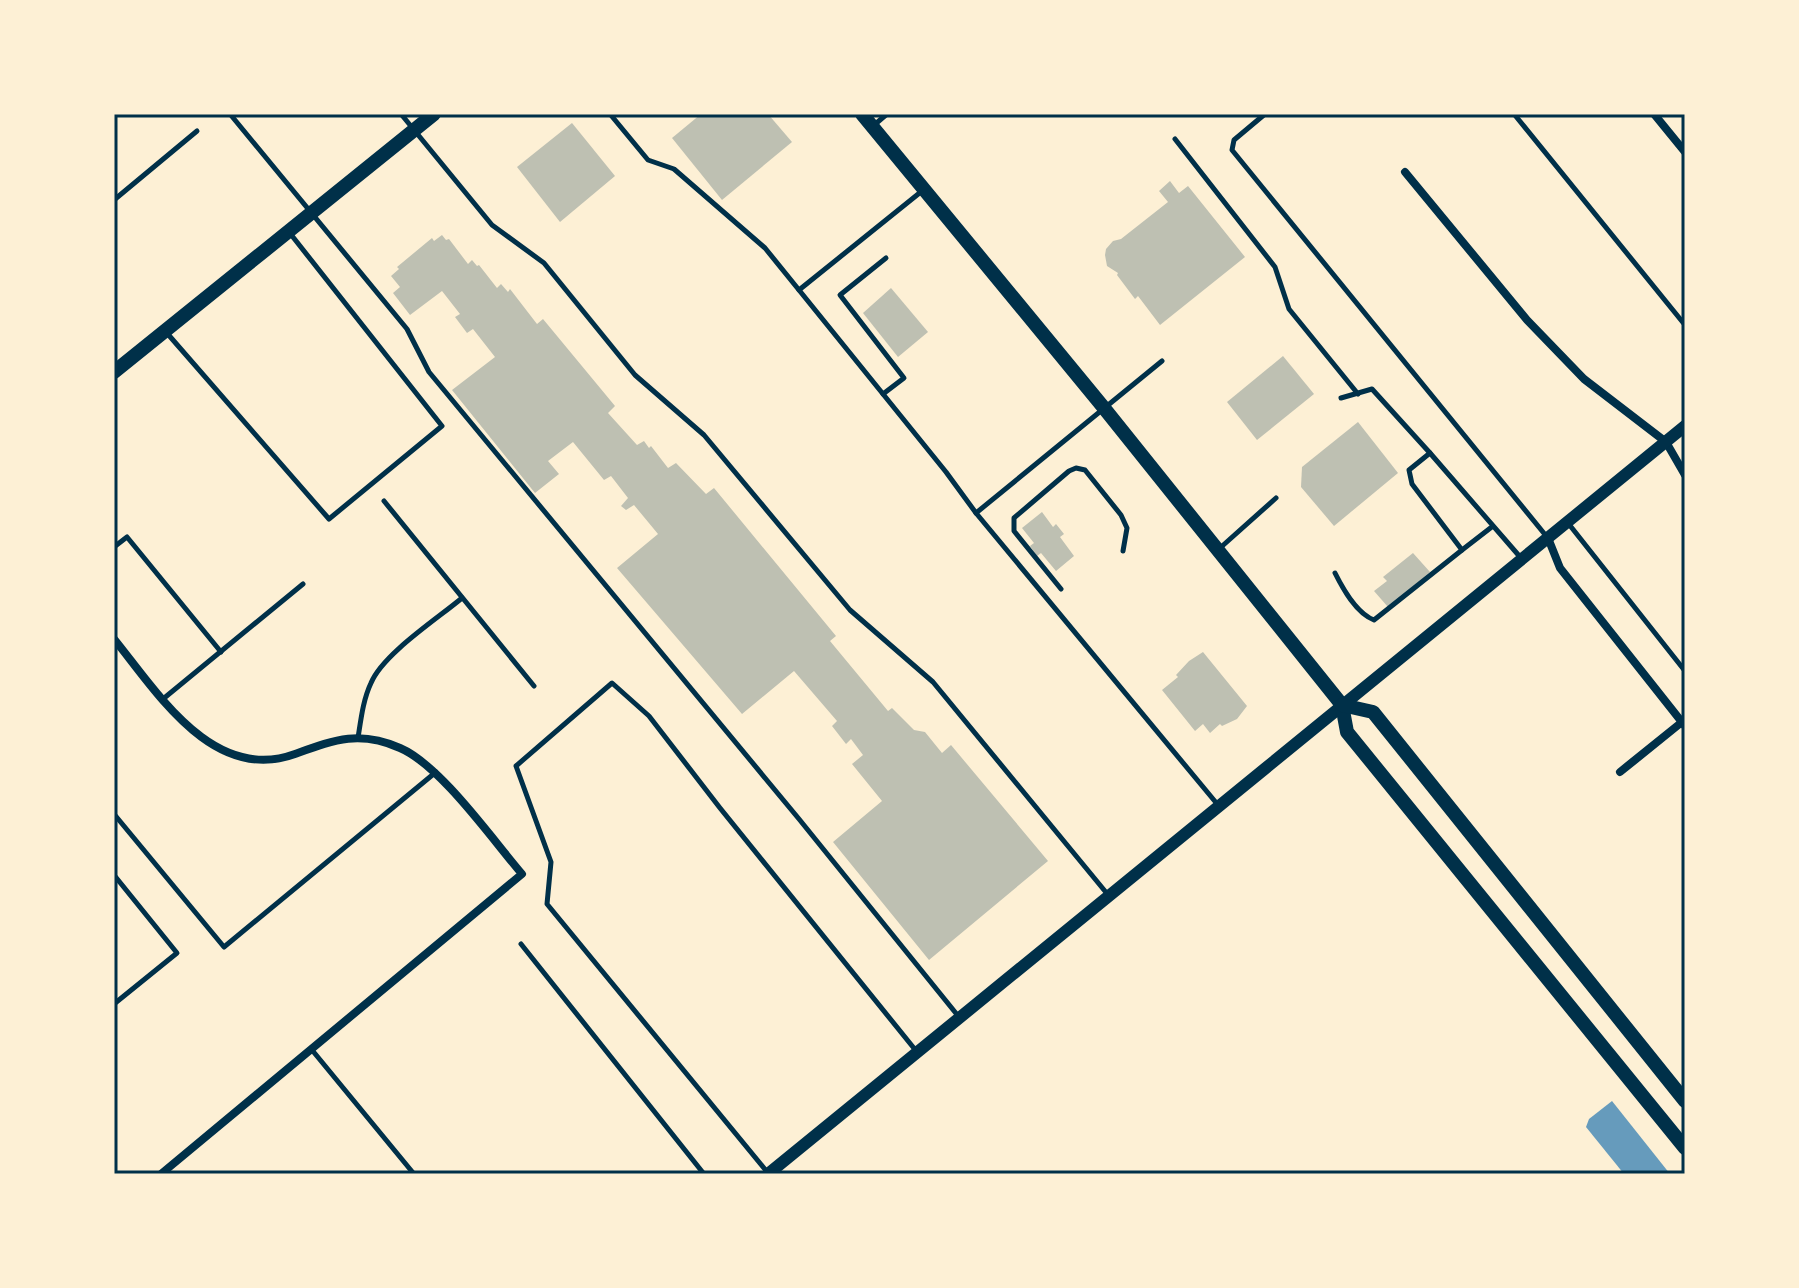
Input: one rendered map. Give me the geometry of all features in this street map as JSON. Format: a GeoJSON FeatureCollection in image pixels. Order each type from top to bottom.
{"type":"FeatureCollection","features":[{"type":"Feature","properties":{"kind":"main road"},"geometry":{"type":"LineString","coordinates":[[114,372],[434,114]]}},
{"type":"Feature","properties":{"kind":"main road"},"geometry":{"type":"LineString","coordinates":[[862,114],[1104,408],[1342,705],[1347,732],[1685,1148]]}},
{"type":"Feature","properties":{"kind":"main road"},"geometry":{"type":"LineString","coordinates":[[1342,705],[1373,712],[1685,1101]]}},
{"type":"Feature","properties":{"kind":"street"},"geometry":{"type":"LineString","coordinates":[[1654,114],[1685,152]]}},
{"type":"Feature","properties":{"kind":"street"},"geometry":{"type":"LineString","coordinates":[[1405,172],[1527,320],[1584,379],[1666,442],[1685,475]]}},
{"type":"Feature","properties":{"kind":"street"},"geometry":{"type":"LineString","coordinates":[[768,1174],[1685,426]]}},
{"type":"Feature","properties":{"kind":"street"},"geometry":{"type":"LineString","coordinates":[[1548,538],[1560,568],[1683,724],[1620,772]]}},
{"type":"Feature","properties":{"kind":"street"},"geometry":{"type":"LineString","coordinates":[[114,639],[183,722],[213,745],[244,758],[279,758],[325,742],[358,738],[402,748],[436,772],[522,874],[161,1174]]}},
{"type":"Feature","properties":{"kind":"lane"},"geometry":{"type":"LineString","coordinates":[[230,114],[407,329],[429,372],[960,1017]]}},
{"type":"Feature","properties":{"kind":"lane"},"geometry":{"type":"LineString","coordinates":[[401,114],[492,225],[544,263],[635,375],[704,435],[850,610],[933,682],[1109,896]]}},
{"type":"Feature","properties":{"kind":"lane"},"geometry":{"type":"LineString","coordinates":[[610,114],[648,160],[674,169],[765,248],[976,513],[1219,805]]}},
{"type":"Feature","properties":{"kind":"lane"},"geometry":{"type":"LineString","coordinates":[[873,127],[887,114]]}},
{"type":"Feature","properties":{"kind":"lane"},"geometry":{"type":"LineString","coordinates":[[1265,114],[1234,140],[1232,150],[1548,538]]}},
{"type":"Feature","properties":{"kind":"lane"},"geometry":{"type":"LineString","coordinates":[[1514,114],[1685,325]]}},
{"type":"Feature","properties":{"kind":"lane"},"geometry":{"type":"LineString","coordinates":[[114,200],[197,131]]}},
{"type":"Feature","properties":{"kind":"lane"},"geometry":{"type":"LineString","coordinates":[[1175,139],[1275,267],[1289,309],[1358,394]]}},
{"type":"Feature","properties":{"kind":"lane"},"geometry":{"type":"LineString","coordinates":[[799,290],[923,190]]}},
{"type":"Feature","properties":{"kind":"lane"},"geometry":{"type":"LineString","coordinates":[[165,331],[329,519],[341,510],[442,426],[289,232]]}},
{"type":"Feature","properties":{"kind":"lane"},"geometry":{"type":"LineString","coordinates":[[883,394],[904,378],[840,295],[886,258]]}},
{"type":"Feature","properties":{"kind":"lane"},"geometry":{"type":"LineString","coordinates":[[976,513],[1162,361]]}},
{"type":"Feature","properties":{"kind":"lane"},"geometry":{"type":"LineString","coordinates":[[1341,398],[1372,389],[1522,559]]}},
{"type":"Feature","properties":{"kind":"lane"},"geometry":{"type":"LineString","coordinates":[[1430,453],[1409,470],[1412,484],[1462,550]]}},
{"type":"Feature","properties":{"kind":"lane"},"geometry":{"type":"LineString","coordinates":[[1061,589],[1014,531],[1014,518],[1069,471],[1076,468],[1085,470],[1121,515],[1127,528],[1123,551]]}},
{"type":"Feature","properties":{"kind":"lane"},"geometry":{"type":"LineString","coordinates":[[1218,550],[1276,498]]}},
{"type":"Feature","properties":{"kind":"lane"},"geometry":{"type":"LineString","coordinates":[[384,501],[534,686]]}},
{"type":"Feature","properties":{"kind":"lane"},"geometry":{"type":"LineString","coordinates":[[1567,522],[1685,671]]}},
{"type":"Feature","properties":{"kind":"lane"},"geometry":{"type":"LineString","coordinates":[[1335,573],[1366,617],[1374,620],[1493,526]]}},
{"type":"Feature","properties":{"kind":"lane"},"geometry":{"type":"LineString","coordinates":[[114,547],[127,537],[221,652]]}},
{"type":"Feature","properties":{"kind":"lane"},"geometry":{"type":"LineString","coordinates":[[163,699],[303,584]]}},
{"type":"Feature","properties":{"kind":"lane"},"geometry":{"type":"LineString","coordinates":[[358,738],[364,703],[381,665],[462,598]]}},
{"type":"Feature","properties":{"kind":"lane"},"geometry":{"type":"LineString","coordinates":[[768,1174],[547,904],[551,862],[516,766],[612,683],[649,716],[917,1052]]}},
{"type":"Feature","properties":{"kind":"lane"},"geometry":{"type":"LineString","coordinates":[[114,814],[224,947],[436,772]]}},
{"type":"Feature","properties":{"kind":"lane"},"geometry":{"type":"LineString","coordinates":[[114,875],[177,953],[114,1004]]}},
{"type":"Feature","properties":{"kind":"lane"},"geometry":{"type":"LineString","coordinates":[[521,944],[704,1174]]}},
{"type":"Feature","properties":{"kind":"lane"},"geometry":{"type":"LineString","coordinates":[[311,1049],[414,1174]]}},
{"type":"Feature","properties":{"kind":"water"},"geometry":{"type":"Polygon","coordinates":[[[1612,1101],[1670,1174],[1624,1174],[1586,1127],[1589,1119],[1612,1101]]]}},
{"type":"Feature","properties":{"kind":"building"},"geometry":{"type":"Polygon","coordinates":[[[701,114],[768,114],[792,142],[722,200],[672,138],[701,114]]]}},
{"type":"Feature","properties":{"kind":"building"},"geometry":{"type":"Polygon","coordinates":[[[572,123],[615,176],[560,222],[517,167],[572,123]]]}},
{"type":"Feature","properties":{"kind":"building"},"geometry":{"type":"Polygon","coordinates":[[[1170,181],[1179,193],[1188,186],[1245,257],[1160,325],[1138,296],[1135,299],[1118,273],[1107,266],[1105,255],[1113,241],[1121,239],[1168,202],[1159,191],[1170,181]]]}},
{"type":"Feature","properties":{"kind":"building"},"geometry":{"type":"Polygon","coordinates":[[[442,235],[449,239],[468,264],[472,260],[479,265],[497,288],[501,284],[508,292],[510,289],[537,324],[543,319],[615,406],[608,413],[637,445],[644,441],[649,448],[651,446],[668,468],[676,463],[706,494],[714,488],[836,636],[830,641],[888,711],[892,708],[914,730],[925,732],[942,753],[951,745],[1048,861],[929,960],[833,842],[882,801],[852,764],[863,755],[851,739],[846,744],[832,726],[837,721],[794,671],[742,714],[617,568],[658,534],[634,505],[626,510],[621,506],[628,498],[611,476],[604,480],[573,442],[548,461],[559,474],[535,493],[452,390],[495,357],[473,329],[467,333],[455,317],[460,314],[442,291],[410,315],[393,293],[400,287],[391,276],[399,269],[397,267],[432,238],[434,241],[442,235]]]}},
{"type":"Feature","properties":{"kind":"building"},"geometry":{"type":"Polygon","coordinates":[[[891,288],[928,332],[898,357],[863,313],[891,288]]]}},
{"type":"Feature","properties":{"kind":"building"},"geometry":{"type":"Polygon","coordinates":[[[1283,356],[1314,394],[1257,440],[1227,402],[1283,356]]]}},
{"type":"Feature","properties":{"kind":"building"},"geometry":{"type":"Polygon","coordinates":[[[1358,422],[1398,473],[1334,526],[1301,487],[1302,467],[1358,422]]]}},
{"type":"Feature","properties":{"kind":"building"},"geometry":{"type":"Polygon","coordinates":[[[1042,512],[1053,527],[1056,524],[1064,534],[1060,537],[1074,556],[1056,571],[1041,553],[1037,556],[1030,546],[1034,543],[1022,528],[1042,512]]]}},
{"type":"Feature","properties":{"kind":"building"},"geometry":{"type":"Polygon","coordinates":[[[1413,553],[1430,572],[1388,607],[1374,591],[1387,581],[1383,577],[1413,553]]]}},
{"type":"Feature","properties":{"kind":"building"},"geometry":{"type":"Polygon","coordinates":[[[1203,652],[1247,706],[1237,719],[1222,726],[1220,724],[1210,733],[1203,724],[1195,731],[1162,690],[1178,677],[1176,675],[1189,661],[1203,652]]]}}]}
